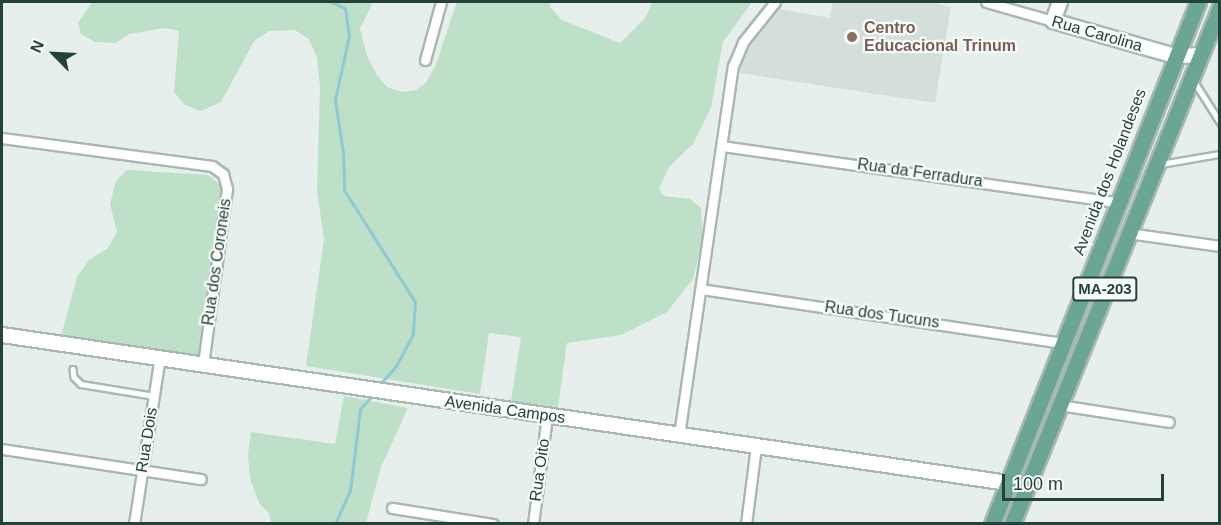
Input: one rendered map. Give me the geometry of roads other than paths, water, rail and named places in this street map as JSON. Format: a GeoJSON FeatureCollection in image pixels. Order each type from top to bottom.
{"type":"FeatureCollection","features":[{"type":"Feature","properties":{"kind":"main road","name":"Avenida dos Holandeses"},"geometry":{"type":"LineString","coordinates":[[992,524],[1198,2]]}},
{"type":"Feature","properties":{"kind":"main road","name":"MA-203"},"geometry":{"type":"LineString","coordinates":[[1012,524],[1220,7]]}},
{"type":"Feature","properties":{"kind":"street"},"geometry":{"type":"LineString","coordinates":[[425,60],[441,2]]}},
{"type":"Feature","properties":{"kind":"street"},"geometry":{"type":"LineString","coordinates":[[680,435],[733,66],[743,42],[775,2]]}},
{"type":"Feature","properties":{"kind":"street","name":"Rua Carolina"},"geometry":{"type":"LineString","coordinates":[[986,2],[1175,56],[1199,55]]}},
{"type":"Feature","properties":{"kind":"street"},"geometry":{"type":"LineString","coordinates":[[1053,21],[1060,2]]}},
{"type":"Feature","properties":{"kind":"street","name":"Rua dos Coroneis"},"geometry":{"type":"LineString","coordinates":[[2,138],[212,166],[223,174],[227,189],[203,364]]}},
{"type":"Feature","properties":{"kind":"street","name":"Rua da Ferradura"},"geometry":{"type":"LineString","coordinates":[[722,146],[1118,202]]}},
{"type":"Feature","properties":{"kind":"street"},"geometry":{"type":"LineString","coordinates":[[1128,233],[1220,246]]}},
{"type":"Feature","properties":{"kind":"street","name":"Rua dos Tucuns"},"geometry":{"type":"LineString","coordinates":[[701,289],[1063,343]]}},
{"type":"Feature","properties":{"kind":"street","name":"Avenida Campos"},"geometry":{"type":"LineString","coordinates":[[2,335],[1008,483]]}},
{"type":"Feature","properties":{"kind":"street","name":"Rua Dois"},"geometry":{"type":"LineString","coordinates":[[134,524],[160,357]]}},
{"type":"Feature","properties":{"kind":"street"},"geometry":{"type":"LineString","coordinates":[[1059,405],[1169,422]]}},
{"type":"Feature","properties":{"kind":"street","name":"Rua Oito"},"geometry":{"type":"LineString","coordinates":[[533,524],[547,416]]}},
{"type":"Feature","properties":{"kind":"street"},"geometry":{"type":"LineString","coordinates":[[746,524],[756,446]]}},
{"type":"Feature","properties":{"kind":"street"},"geometry":{"type":"LineString","coordinates":[[2,449],[201,479]]}},
{"type":"Feature","properties":{"kind":"street"},"geometry":{"type":"LineString","coordinates":[[392,508],[494,524]]}},
{"type":"Feature","properties":{"kind":"lane"},"geometry":{"type":"LineString","coordinates":[[1191,76],[1220,122]]}},
{"type":"Feature","properties":{"kind":"lane"},"geometry":{"type":"LineString","coordinates":[[1155,165],[1219,154]]}},
{"type":"Feature","properties":{"kind":"lane"},"geometry":{"type":"LineString","coordinates":[[73,369],[74,377],[81,384],[154,396]]}},
{"type":"Feature","properties":{"kind":"waterway"},"geometry":{"type":"LineString","coordinates":[[331,2],[345,8],[349,35],[335,100],[343,152],[344,190],[415,302],[413,334],[396,366],[383,381]]}},
{"type":"Feature","properties":{"kind":"waterway"},"geometry":{"type":"LineString","coordinates":[[335,524],[350,491],[360,409],[370,398]]}},
{"type":"Feature","properties":{"kind":"place","name":"Centro Educacional Trinum"},"geometry":{"type":"Point","coordinates":[852,37]}}]}
